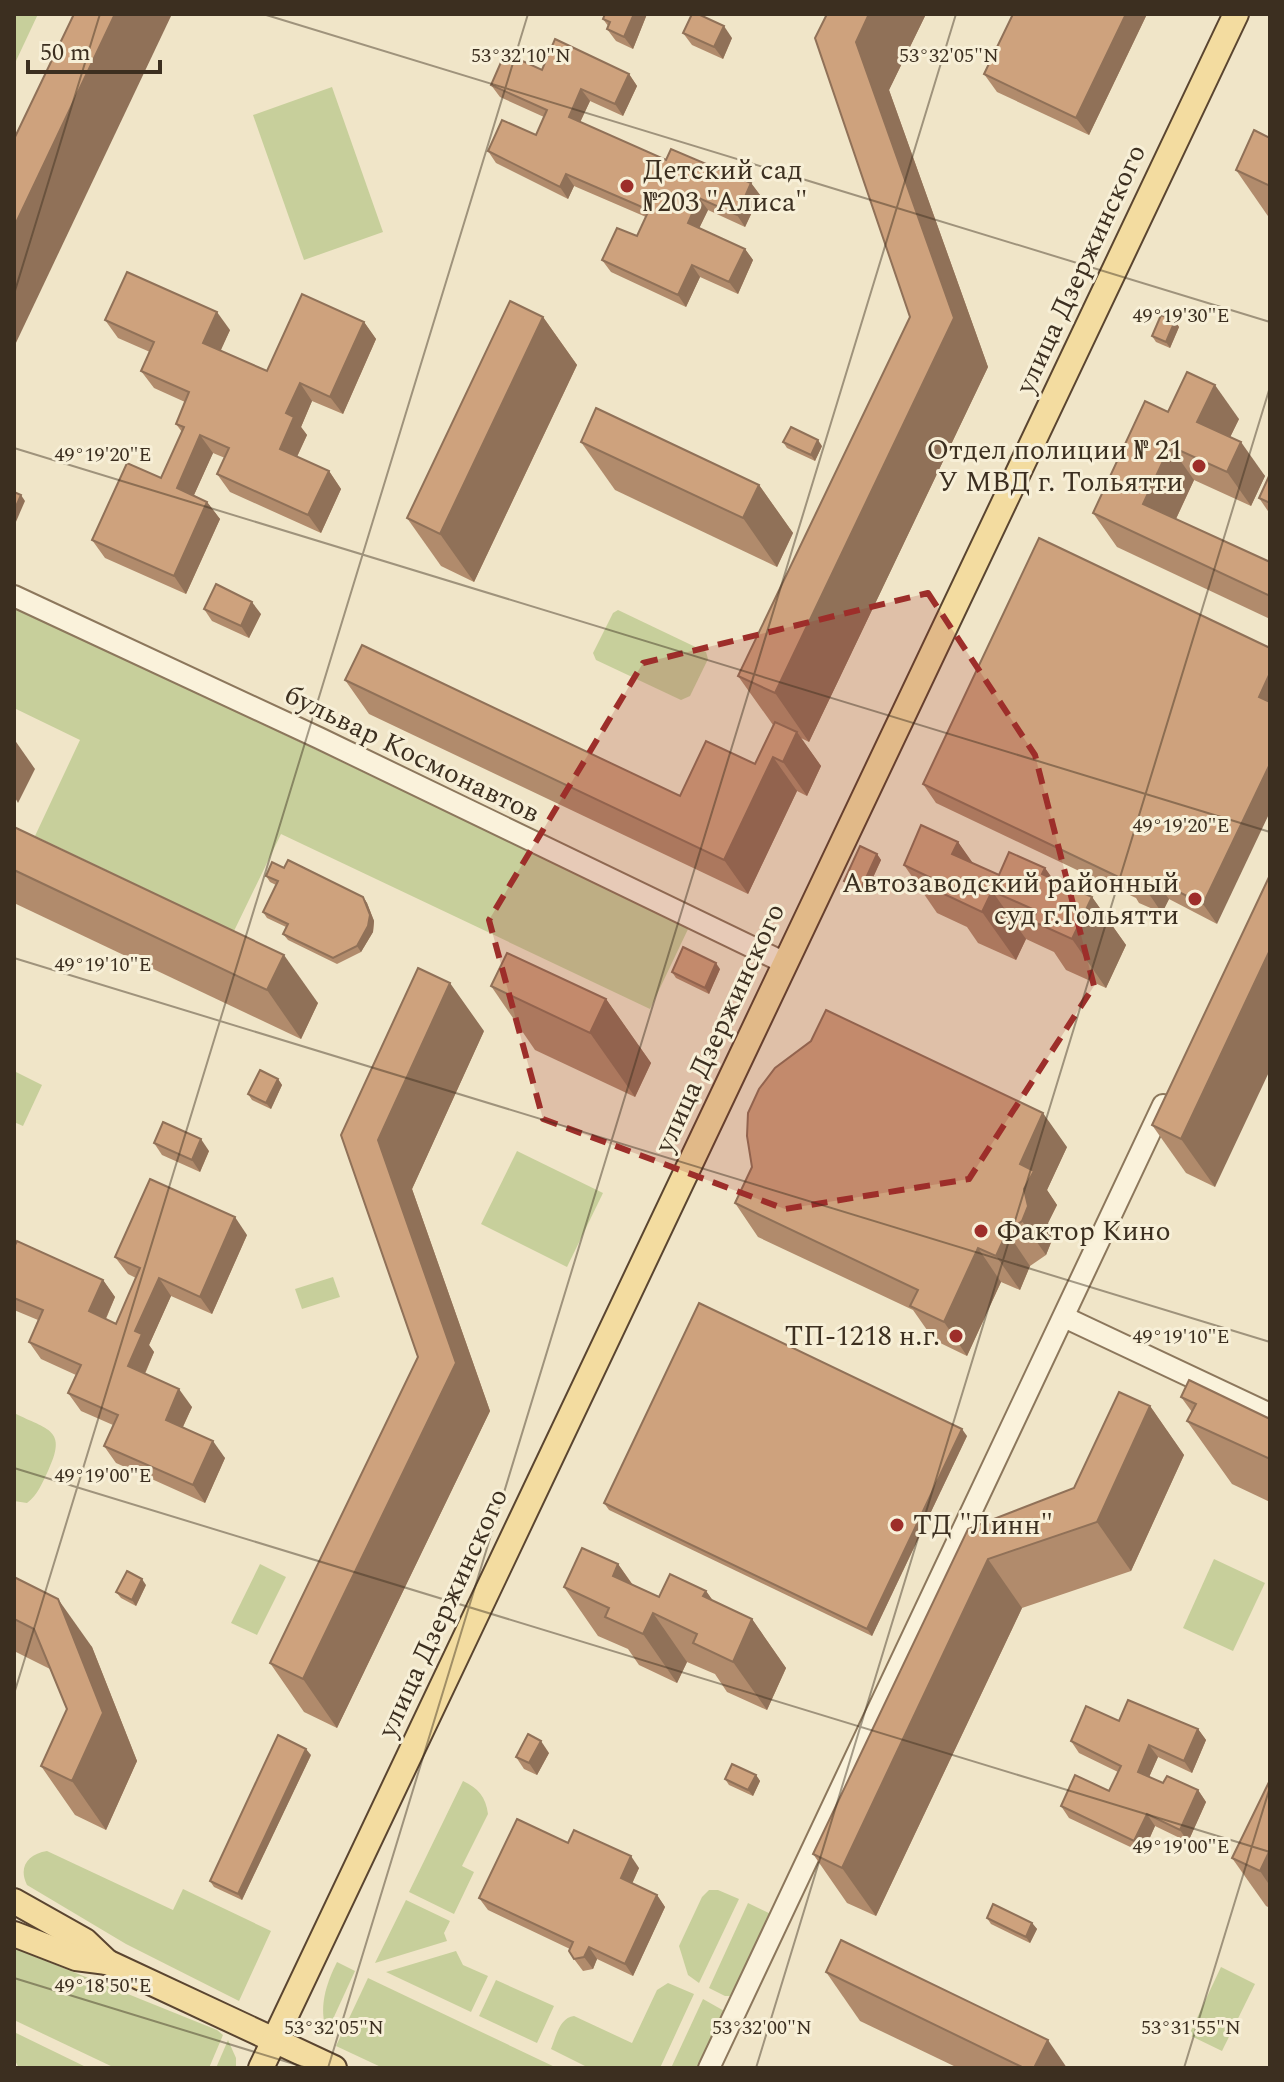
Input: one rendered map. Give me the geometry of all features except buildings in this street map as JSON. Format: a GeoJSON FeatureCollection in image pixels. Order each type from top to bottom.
{"type":"FeatureCollection","features":[{"type":"Feature","properties":{"kind":"main road","name":"улица Дзержинского"},"geometry":{"type":"LineString","coordinates":[[261,2068],[1236,14]]}},
{"type":"Feature","properties":{"kind":"main road"},"geometry":{"type":"LineString","coordinates":[[14,1901],[85,1941],[107,1962]]}},
{"type":"Feature","properties":{"kind":"main road"},"geometry":{"type":"LineString","coordinates":[[14,1934],[76,1958],[107,1962],[334,2068]]}},
{"type":"Feature","properties":{"kind":"street","name":"бульвар Космонавтов"},"geometry":{"type":"LineString","coordinates":[[14,596],[319,738],[785,963]]}},
{"type":"Feature","properties":{"kind":"street"},"geometry":{"type":"LineString","coordinates":[[709,2068],[1170,1092]]}},
{"type":"Feature","properties":{"kind":"street"},"geometry":{"type":"LineString","coordinates":[[1064,1317],[1270,1414]]}},
{"type":"Feature","properties":{"kind":"highlighted area"},"geometry":{"type":"Polygon","coordinates":[[[928,593],[1035,755],[1094,986],[969,1179],[785,1209],[543,1119],[489,920],[643,663],[928,593]]]}},
{"type":"Feature","properties":{"kind":"green space"},"geometry":{"type":"Polygon","coordinates":[[[14,14],[38,14],[16,61],[14,60],[14,14]]]}},
{"type":"Feature","properties":{"kind":"green space"},"geometry":{"type":"Polygon","coordinates":[[[332,87],[383,232],[304,260],[253,115],[332,87]]]}},
{"type":"Feature","properties":{"kind":"green space"},"geometry":{"type":"Polygon","coordinates":[[[14,606],[689,927],[650,1009],[281,834],[234,931],[35,836],[80,740],[14,708],[14,606]]]}},
{"type":"Feature","properties":{"kind":"green space"},"geometry":{"type":"Polygon","coordinates":[[[618,610],[706,652],[708,659],[690,696],[681,700],[596,660],[593,653],[613,613],[618,610]]]}},
{"type":"Feature","properties":{"kind":"green space"},"geometry":{"type":"Polygon","coordinates":[[[14,1071],[42,1085],[23,1126],[14,1122],[14,1071]]]}},
{"type":"Feature","properties":{"kind":"green space"},"geometry":{"type":"Polygon","coordinates":[[[517,1151],[603,1193],[567,1267],[481,1224],[517,1151]]]}},
{"type":"Feature","properties":{"kind":"green space"},"geometry":{"type":"Polygon","coordinates":[[[333,1277],[340,1297],[302,1309],[295,1289],[333,1277]]]}},
{"type":"Feature","properties":{"kind":"green space"},"geometry":{"type":"Polygon","coordinates":[[[14,1413],[45,1428],[55,1439],[54,1457],[48,1471],[37,1493],[27,1503],[14,1501],[14,1413]]]}},
{"type":"Feature","properties":{"kind":"green space"},"geometry":{"type":"Polygon","coordinates":[[[1214,1559],[1265,1583],[1233,1651],[1183,1628],[1214,1559]]]}},
{"type":"Feature","properties":{"kind":"green space"},"geometry":{"type":"Polygon","coordinates":[[[260,1564],[286,1577],[257,1635],[231,1623],[260,1564]]]}},
{"type":"Feature","properties":{"kind":"green space"},"geometry":{"type":"Polygon","coordinates":[[[463,1781],[480,1794],[488,1814],[462,1866],[474,1872],[454,1914],[409,1892],[463,1781]]]}},
{"type":"Feature","properties":{"kind":"green space"},"geometry":{"type":"Polygon","coordinates":[[[47,1851],[173,1910],[183,1889],[271,1931],[239,2001],[126,1944],[27,1885],[24,1878],[26,1862],[47,1851]]]}},
{"type":"Feature","properties":{"kind":"green space"},"geometry":{"type":"Polygon","coordinates":[[[709,1890],[718,1890],[739,1899],[699,1983],[688,1975],[679,1946],[702,1897],[709,1890]]]}},
{"type":"Feature","properties":{"kind":"green space"},"geometry":{"type":"Polygon","coordinates":[[[406,1900],[450,1921],[444,1933],[447,1941],[375,1963],[406,1900]]]}},
{"type":"Feature","properties":{"kind":"green space"},"geometry":{"type":"Polygon","coordinates":[[[748,1903],[773,1915],[734,1996],[725,1996],[709,1988],[748,1903]]]}},
{"type":"Feature","properties":{"kind":"green space"},"geometry":{"type":"Polygon","coordinates":[[[14,1948],[217,2030],[223,2035],[209,2068],[115,2068],[14,2020],[14,1948]]]}},
{"type":"Feature","properties":{"kind":"green space"},"geometry":{"type":"Polygon","coordinates":[[[456,1951],[463,1965],[488,1976],[471,2012],[386,1972],[456,1951]]]}},
{"type":"Feature","properties":{"kind":"green space"},"geometry":{"type":"Polygon","coordinates":[[[337,1962],[355,1971],[327,2032],[323,2014],[324,1996],[337,1962]]]}},
{"type":"Feature","properties":{"kind":"green space"},"geometry":{"type":"Polygon","coordinates":[[[1221,1967],[1255,1984],[1222,2051],[1189,2035],[1221,1967]]]}},
{"type":"Feature","properties":{"kind":"green space"},"geometry":{"type":"Polygon","coordinates":[[[368,1978],[557,2068],[383,2068],[336,2046],[368,1978]]]}},
{"type":"Feature","properties":{"kind":"green space"},"geometry":{"type":"Polygon","coordinates":[[[496,1980],[554,2006],[537,2043],[479,2016],[496,1980]]]}},
{"type":"Feature","properties":{"kind":"green space"},"geometry":{"type":"Polygon","coordinates":[[[668,1983],[694,1994],[660,2068],[589,2068],[551,2049],[561,2024],[574,2016],[632,2043],[657,1990],[668,1983]]]}},
{"type":"Feature","properties":{"kind":"green space"},"geometry":{"type":"Polygon","coordinates":[[[703,1999],[726,2012],[704,2068],[671,2068],[703,1999]]]}},
{"type":"Feature","properties":{"kind":"green space"},"geometry":{"type":"Polygon","coordinates":[[[14,2032],[88,2068],[19,2068],[14,2059],[14,2032]]]}},
{"type":"Feature","properties":{"kind":"green space"},"geometry":{"type":"Polygon","coordinates":[[[228,2040],[236,2058],[236,2068],[216,2068],[228,2040]]]}},
{"type":"Feature","properties":{"kind":"place","name":"Детский сад №203 \"Алиса\""},"geometry":{"type":"Point","coordinates":[627,186]}},
{"type":"Feature","properties":{"kind":"place","name":"Отдел полиции № 21 У МВД г. Тольятти"},"geometry":{"type":"Point","coordinates":[1199,466]}},
{"type":"Feature","properties":{"kind":"place","name":"Автозаводский районный суд г.Тольятти"},"geometry":{"type":"Point","coordinates":[1195,899]}},
{"type":"Feature","properties":{"kind":"place","name":"Фактор Кино"},"geometry":{"type":"Point","coordinates":[981,1231]}},
{"type":"Feature","properties":{"kind":"place","name":"ТП-1218 н.г."},"geometry":{"type":"Point","coordinates":[956,1336]}},
{"type":"Feature","properties":{"kind":"place","name":"ТД \"Линн\""},"geometry":{"type":"Point","coordinates":[897,1525]}}]}
